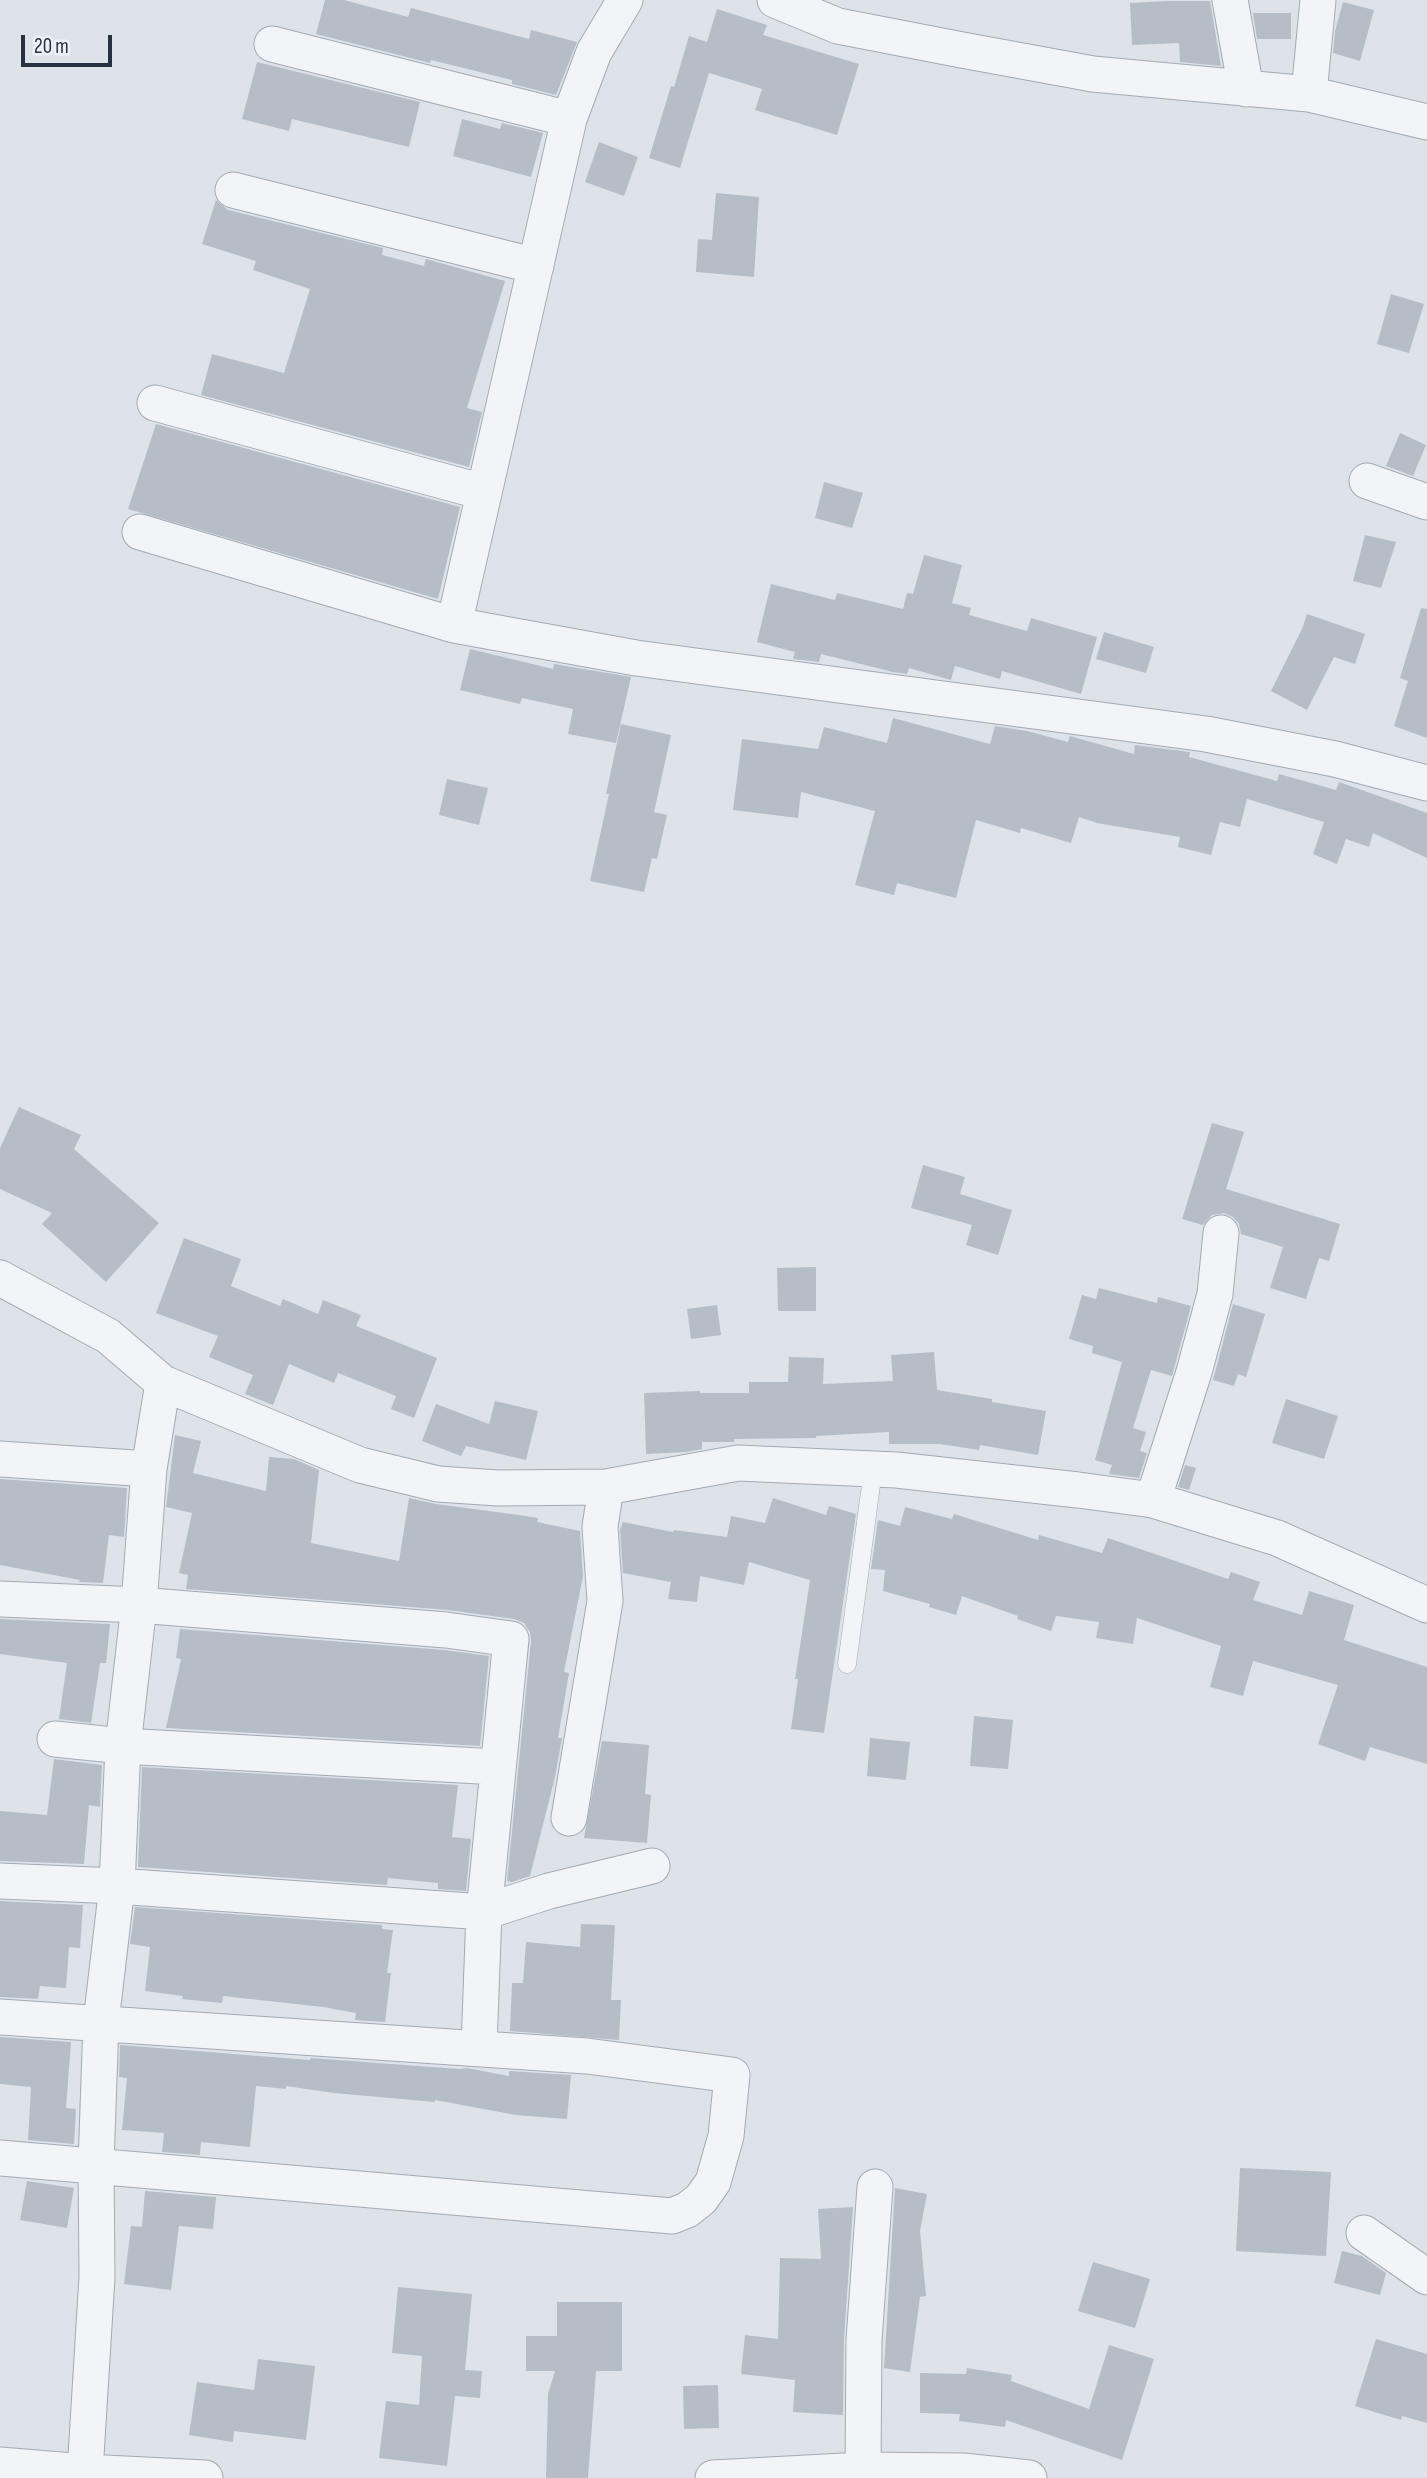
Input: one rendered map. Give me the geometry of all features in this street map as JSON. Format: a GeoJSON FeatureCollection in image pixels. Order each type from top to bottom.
{"type":"FeatureCollection","features":[{"type":"Feature","properties":{"kind":"street"},"geometry":{"type":"LineString","coordinates":[[454,625],[569,120],[594,52],[625,0]]}},
{"type":"Feature","properties":{"kind":"street"},"geometry":{"type":"LineString","coordinates":[[775,0],[838,26],[962,50],[1093,74],[1309,94],[1427,122]]}},
{"type":"Feature","properties":{"kind":"street"},"geometry":{"type":"LineString","coordinates":[[1230,0],[1246,89]]}},
{"type":"Feature","properties":{"kind":"street"},"geometry":{"type":"LineString","coordinates":[[1309,94],[1318,0]]}},
{"type":"Feature","properties":{"kind":"street"},"geometry":{"type":"LineString","coordinates":[[272,44],[569,120]]}},
{"type":"Feature","properties":{"kind":"street"},"geometry":{"type":"LineString","coordinates":[[233,190],[536,266]]}},
{"type":"Feature","properties":{"kind":"street"},"geometry":{"type":"LineString","coordinates":[[155,404],[483,492]]}},
{"type":"Feature","properties":{"kind":"street"},"geometry":{"type":"LineString","coordinates":[[1367,481],[1427,502]]}},
{"type":"Feature","properties":{"kind":"street"},"geometry":{"type":"LineString","coordinates":[[141,532],[454,625],[636,658],[1206,734],[1335,759],[1427,783]]}},
{"type":"Feature","properties":{"kind":"street"},"geometry":{"type":"LineString","coordinates":[[1153,1500],[1194,1372],[1215,1294],[1221,1233]]}},
{"type":"Feature","properties":{"kind":"street"},"geometry":{"type":"LineString","coordinates":[[0,1278],[108,1336],[163,1383],[360,1465],[438,1484],[498,1488],[606,1487],[738,1463],[896,1470],[1153,1500],[1277,1538],[1427,1605]]}},
{"type":"Feature","properties":{"kind":"street"},"geometry":{"type":"LineString","coordinates":[[85,2472],[97,2277],[96,2165],[101,2022],[117,1885],[123,1746],[139,1605],[149,1469],[163,1383]]}},
{"type":"Feature","properties":{"kind":"street"},"geometry":{"type":"LineString","coordinates":[[0,1459],[149,1469]]}},
{"type":"Feature","properties":{"kind":"street"},"geometry":{"type":"LineString","coordinates":[[569,1818],[605,1601],[600,1527],[606,1487]]}},
{"type":"Feature","properties":{"kind":"street"},"geometry":{"type":"LineString","coordinates":[[0,1599],[139,1605],[446,1630],[511,1639],[484,1912],[478,2047]]}},
{"type":"Feature","properties":{"kind":"street"},"geometry":{"type":"LineString","coordinates":[[55,1739],[123,1746],[497,1766]]}},
{"type":"Feature","properties":{"kind":"street"},"geometry":{"type":"LineString","coordinates":[[0,1881],[117,1885],[484,1912],[549,1891],[652,1866]]}},
{"type":"Feature","properties":{"kind":"street"},"geometry":{"type":"LineString","coordinates":[[0,2017],[478,2047],[587,2056],[732,2075],[726,2136],[713,2182],[701,2199],[687,2210],[671,2216],[0,2158]]}},
{"type":"Feature","properties":{"kind":"street"},"geometry":{"type":"LineString","coordinates":[[863,2470],[864,2340],[875,2187]]}},
{"type":"Feature","properties":{"kind":"street"},"geometry":{"type":"LineString","coordinates":[[1363,2233],[1427,2277]]}},
{"type":"Feature","properties":{"kind":"street"},"geometry":{"type":"LineString","coordinates":[[0,2465],[205,2478]]}},
{"type":"Feature","properties":{"kind":"street"},"geometry":{"type":"LineString","coordinates":[[713,2478],[863,2470],[923,2474],[963,2471],[1023,2478]]}},
{"type":"Feature","properties":{"kind":"lane"},"geometry":{"type":"LineString","coordinates":[[847,1664],[873,1470]]}},
{"type":"Feature","properties":{"kind":"building"},"geometry":{"type":"Polygon","coordinates":[[[325,0],[344,0],[408,17],[411,8],[529,39],[531,30],[577,42],[556,95],[512,84],[512,80],[431,60],[430,63],[316,34],[325,0]]]}},
{"type":"Feature","properties":{"kind":"building"},"geometry":{"type":"Polygon","coordinates":[[[1210,1],[1221,66],[1180,62],[1179,43],[1132,45],[1130,3],[1210,1]]]}},
{"type":"Feature","properties":{"kind":"building"},"geometry":{"type":"Polygon","coordinates":[[[1343,2],[1374,10],[1360,61],[1333,53],[1335,31],[1343,2]]]}},
{"type":"Feature","properties":{"kind":"building"},"geometry":{"type":"Polygon","coordinates":[[[717,9],[767,25],[763,35],[859,64],[837,135],[755,110],[762,89],[709,73],[680,168],[649,158],[689,36],[707,42],[717,9]]]}},
{"type":"Feature","properties":{"kind":"building"},"geometry":{"type":"Polygon","coordinates":[[[1253,13],[1291,13],[1291,39],[1257,39],[1253,13]]]}},
{"type":"Feature","properties":{"kind":"building"},"geometry":{"type":"Polygon","coordinates":[[[257,62],[420,102],[409,147],[292,119],[289,131],[242,119],[257,62]]]}},
{"type":"Feature","properties":{"kind":"building"},"geometry":{"type":"Polygon","coordinates":[[[462,119],[500,129],[502,123],[543,133],[531,177],[453,156],[462,119]]]}},
{"type":"Feature","properties":{"kind":"building"},"geometry":{"type":"Polygon","coordinates":[[[599,142],[638,157],[624,196],[585,182],[599,142]]]}},
{"type":"Feature","properties":{"kind":"building"},"geometry":{"type":"Polygon","coordinates":[[[716,193],[759,197],[754,277],[696,272],[698,239],[712,240],[716,193]]]}},
{"type":"Feature","properties":{"kind":"building"},"geometry":{"type":"Polygon","coordinates":[[[216,200],[228,210],[383,248],[382,255],[424,266],[426,259],[505,281],[467,408],[482,412],[469,467],[201,395],[212,354],[284,373],[310,289],[253,270],[256,261],[202,244],[216,200]]]}},
{"type":"Feature","properties":{"kind":"building"},"geometry":{"type":"Polygon","coordinates":[[[1391,294],[1424,304],[1409,353],[1377,344],[1391,294]]]}},
{"type":"Feature","properties":{"kind":"building"},"geometry":{"type":"Polygon","coordinates":[[[156,424],[460,507],[438,599],[128,509],[156,424]]]}},
{"type":"Feature","properties":{"kind":"building"},"geometry":{"type":"Polygon","coordinates":[[[1400,433],[1426,445],[1413,476],[1386,466],[1400,433]]]}},
{"type":"Feature","properties":{"kind":"building"},"geometry":{"type":"Polygon","coordinates":[[[824,482],[863,493],[852,528],[815,518],[824,482]]]}},
{"type":"Feature","properties":{"kind":"building"},"geometry":{"type":"Polygon","coordinates":[[[1365,535],[1396,542],[1381,588],[1353,581],[1365,535]]]}},
{"type":"Feature","properties":{"kind":"building"},"geometry":{"type":"Polygon","coordinates":[[[924,555],[962,565],[952,603],[971,608],[969,615],[1027,631],[1031,618],[1097,637],[1081,694],[1002,671],[1000,679],[955,666],[951,680],[909,668],[907,674],[893,672],[821,654],[819,662],[793,659],[795,652],[757,642],[771,584],[835,600],[837,593],[903,609],[907,593],[913,594],[924,555]]]}},
{"type":"Feature","properties":{"kind":"building"},"geometry":{"type":"Polygon","coordinates":[[[1421,608],[1427,609],[1427,738],[1394,726],[1408,681],[1400,678],[1421,608]]]}},
{"type":"Feature","properties":{"kind":"building"},"geometry":{"type":"Polygon","coordinates":[[[1307,614],[1365,634],[1355,664],[1334,657],[1307,710],[1271,691],[1307,614]]]}},
{"type":"Feature","properties":{"kind":"building"},"geometry":{"type":"Polygon","coordinates":[[[1104,632],[1154,647],[1146,673],[1096,659],[1104,632]]]}},
{"type":"Feature","properties":{"kind":"building"},"geometry":{"type":"Polygon","coordinates":[[[470,649],[553,669],[554,664],[631,677],[616,743],[568,734],[573,709],[522,698],[520,704],[460,690],[470,649]]]}},
{"type":"Feature","properties":{"kind":"building"},"geometry":{"type":"Polygon","coordinates":[[[893,718],[990,744],[995,726],[1068,742],[1070,736],[1134,754],[1135,745],[1190,752],[1189,757],[1277,781],[1279,774],[1336,790],[1339,782],[1427,813],[1427,858],[1373,833],[1369,847],[1346,839],[1337,864],[1313,854],[1324,822],[1247,799],[1240,827],[1220,822],[1211,855],[1178,847],[1180,837],[1097,823],[1079,817],[1071,843],[1021,828],[1020,833],[976,820],[956,898],[897,883],[894,895],[855,885],[875,811],[801,792],[798,818],[733,810],[742,739],[818,749],[824,727],[887,743],[893,718]]]}},
{"type":"Feature","properties":{"kind":"building"},"geometry":{"type":"Polygon","coordinates":[[[621,724],[671,735],[654,812],[667,815],[657,859],[652,858],[644,892],[590,881],[621,724]]]}},
{"type":"Feature","properties":{"kind":"building"},"geometry":{"type":"Polygon","coordinates":[[[447,779],[488,788],[479,825],[439,815],[447,779]]]}},
{"type":"Feature","properties":{"kind":"building"},"geometry":{"type":"Polygon","coordinates":[[[19,1107],[81,1135],[74,1149],[159,1223],[106,1282],[42,1224],[52,1213],[0,1189],[0,1148],[19,1107]]]}},
{"type":"Feature","properties":{"kind":"building"},"geometry":{"type":"Polygon","coordinates":[[[1212,1123],[1244,1132],[1226,1189],[1340,1224],[1329,1261],[1319,1258],[1306,1299],[1270,1288],[1283,1247],[1241,1234],[1239,1224],[1224,1213],[1212,1215],[1203,1225],[1182,1219],[1212,1123]]]}},
{"type":"Feature","properties":{"kind":"building"},"geometry":{"type":"Polygon","coordinates":[[[923,1165],[965,1177],[960,1194],[1012,1210],[998,1255],[966,1245],[972,1225],[911,1208],[923,1165]]]}},
{"type":"Feature","properties":{"kind":"building"},"geometry":{"type":"Polygon","coordinates":[[[184,1238],[241,1259],[231,1286],[280,1306],[283,1299],[318,1314],[323,1300],[361,1315],[356,1326],[437,1358],[414,1418],[391,1409],[396,1396],[338,1373],[334,1383],[289,1364],[273,1405],[245,1394],[253,1375],[209,1357],[218,1336],[156,1313],[184,1238]]]}},
{"type":"Feature","properties":{"kind":"building"},"geometry":{"type":"Polygon","coordinates":[[[816,1267],[816,1311],[778,1311],[777,1268],[816,1267]]]}},
{"type":"Feature","properties":{"kind":"building"},"geometry":{"type":"Polygon","coordinates":[[[1099,1288],[1157,1303],[1158,1297],[1191,1306],[1172,1376],[1151,1370],[1133,1428],[1146,1432],[1140,1451],[1147,1453],[1139,1478],[1109,1474],[1112,1465],[1095,1460],[1122,1362],[1092,1353],[1093,1346],[1069,1339],[1082,1295],[1096,1299],[1099,1288]]]}},
{"type":"Feature","properties":{"kind":"building"},"geometry":{"type":"Polygon","coordinates":[[[1233,1304],[1265,1314],[1246,1377],[1238,1374],[1234,1386],[1213,1380],[1233,1304]]]}},
{"type":"Feature","properties":{"kind":"building"},"geometry":{"type":"Polygon","coordinates":[[[717,1305],[721,1335],[691,1339],[687,1309],[717,1305]]]}},
{"type":"Feature","properties":{"kind":"building"},"geometry":{"type":"Polygon","coordinates":[[[934,1352],[937,1390],[1046,1411],[1038,1455],[980,1445],[979,1450],[940,1444],[889,1444],[889,1432],[816,1438],[734,1439],[734,1442],[702,1442],[702,1449],[686,1452],[646,1454],[644,1393],[749,1393],[749,1382],[788,1382],[789,1357],[824,1358],[823,1384],[893,1381],[891,1355],[934,1352]]]}},
{"type":"Feature","properties":{"kind":"building"},"geometry":{"type":"Polygon","coordinates":[[[1286,1399],[1338,1416],[1324,1459],[1272,1443],[1286,1399]]]}},
{"type":"Feature","properties":{"kind":"building"},"geometry":{"type":"Polygon","coordinates":[[[495,1401],[538,1411],[526,1460],[466,1446],[461,1456],[422,1441],[436,1404],[489,1424],[495,1401]]]}},
{"type":"Feature","properties":{"kind":"building"},"geometry":{"type":"Polygon","coordinates":[[[175,1435],[201,1441],[193,1473],[266,1491],[269,1457],[294,1459],[319,1470],[311,1543],[399,1561],[409,1498],[538,1518],[537,1522],[580,1531],[583,1576],[564,1672],[569,1673],[558,1738],[562,1738],[530,1876],[507,1881],[531,1641],[530,1632],[524,1623],[514,1619],[448,1610],[186,1589],[188,1575],[179,1573],[192,1513],[166,1507],[175,1435]]]}},
{"type":"Feature","properties":{"kind":"building"},"geometry":{"type":"Polygon","coordinates":[[[1185,1465],[1196,1468],[1189,1490],[1178,1487],[1185,1465]]]}},
{"type":"Feature","properties":{"kind":"building"},"geometry":{"type":"Polygon","coordinates":[[[0,1479],[127,1488],[124,1537],[109,1535],[103,1583],[79,1582],[80,1580],[0,1565],[0,1479]]]}},
{"type":"Feature","properties":{"kind":"building"},"geometry":{"type":"Polygon","coordinates":[[[773,1498],[826,1515],[829,1506],[856,1514],[824,1733],[791,1729],[798,1679],[795,1679],[810,1580],[749,1562],[744,1585],[700,1576],[697,1602],[668,1599],[671,1582],[623,1573],[620,1530],[623,1522],[673,1532],[727,1537],[731,1516],[765,1523],[773,1498]]]}},
{"type":"Feature","properties":{"kind":"building"},"geometry":{"type":"Polygon","coordinates":[[[905,1507],[952,1519],[954,1514],[1038,1540],[1039,1535],[1102,1553],[1108,1538],[1228,1579],[1231,1572],[1260,1582],[1253,1600],[1302,1615],[1309,1591],[1354,1605],[1344,1640],[1427,1667],[1427,1764],[1370,1747],[1365,1761],[1318,1744],[1338,1685],[1253,1661],[1243,1696],[1210,1687],[1221,1646],[1137,1618],[1133,1644],[1096,1638],[1099,1622],[1056,1616],[1051,1631],[962,1596],[956,1615],[929,1607],[930,1604],[883,1591],[885,1570],[871,1569],[878,1520],[900,1526],[905,1507]]]}},
{"type":"Feature","properties":{"kind":"building"},"geometry":{"type":"Polygon","coordinates":[[[0,1619],[110,1624],[106,1663],[100,1663],[91,1723],[59,1719],[67,1663],[0,1654],[0,1619]]]}},
{"type":"Feature","properties":{"kind":"building"},"geometry":{"type":"Polygon","coordinates":[[[180,1629],[489,1656],[480,1746],[166,1728],[181,1659],[176,1658],[180,1629]]]}},
{"type":"Feature","properties":{"kind":"building"},"geometry":{"type":"Polygon","coordinates":[[[974,1716],[1013,1720],[1008,1769],[970,1766],[974,1716]]]}},
{"type":"Feature","properties":{"kind":"building"},"geometry":{"type":"Polygon","coordinates":[[[870,1738],[910,1742],[906,1780],[867,1776],[870,1738]]]}},
{"type":"Feature","properties":{"kind":"building"},"geometry":{"type":"Polygon","coordinates":[[[602,1741],[649,1745],[645,1794],[651,1795],[647,1843],[584,1838],[602,1741]]]}},
{"type":"Feature","properties":{"kind":"building"},"geometry":{"type":"Polygon","coordinates":[[[54,1759],[102,1765],[100,1807],[89,1805],[84,1864],[0,1861],[0,1811],[47,1815],[54,1759]]]}},
{"type":"Feature","properties":{"kind":"building"},"geometry":{"type":"Polygon","coordinates":[[[142,1767],[458,1785],[452,1837],[471,1839],[466,1891],[438,1889],[438,1883],[388,1878],[387,1885],[138,1867],[142,1767]]]}},
{"type":"Feature","properties":{"kind":"building"},"geometry":{"type":"Polygon","coordinates":[[[0,1901],[83,1905],[80,1948],[69,1947],[66,1988],[40,1986],[38,1999],[0,1997],[0,1901]]]}},
{"type":"Feature","properties":{"kind":"building"},"geometry":{"type":"Polygon","coordinates":[[[135,1907],[382,1925],[382,1929],[393,1930],[387,1973],[391,1973],[385,2022],[355,2020],[356,2013],[323,2007],[223,1996],[222,2003],[182,1999],[183,1996],[145,1991],[150,1947],[130,1944],[135,1907]]]}},
{"type":"Feature","properties":{"kind":"building"},"geometry":{"type":"Polygon","coordinates":[[[581,1924],[615,1925],[611,2000],[621,2000],[619,2040],[510,2031],[512,1983],[523,1983],[526,1942],[580,1947],[581,1924]]]}},
{"type":"Feature","properties":{"kind":"building"},"geometry":{"type":"Polygon","coordinates":[[[0,2037],[71,2042],[66,2108],[76,2109],[74,2144],[28,2140],[31,2087],[0,2084],[0,2037]]]}},
{"type":"Feature","properties":{"kind":"building"},"geometry":{"type":"Polygon","coordinates":[[[120,2045],[310,2060],[467,2068],[509,2076],[509,2071],[571,2075],[567,2119],[516,2115],[435,2100],[334,2093],[286,2086],[286,2089],[256,2086],[250,2147],[201,2142],[200,2155],[162,2152],[164,2133],[122,2130],[127,2078],[119,2077],[120,2045]]]}},
{"type":"Feature","properties":{"kind":"building"},"geometry":{"type":"Polygon","coordinates":[[[1240,2168],[1331,2172],[1326,2256],[1236,2251],[1240,2168]]]}},
{"type":"Feature","properties":{"kind":"building"},"geometry":{"type":"Polygon","coordinates":[[[27,2181],[74,2188],[67,2228],[20,2220],[27,2181]]]}},
{"type":"Feature","properties":{"kind":"building"},"geometry":{"type":"Polygon","coordinates":[[[895,2188],[927,2194],[920,2231],[926,2296],[920,2297],[910,2372],[884,2368],[895,2188]]]}},
{"type":"Feature","properties":{"kind":"building"},"geometry":{"type":"Polygon","coordinates":[[[145,2191],[216,2197],[213,2229],[179,2226],[171,2290],[124,2284],[131,2226],[142,2227],[145,2191]]]}},
{"type":"Feature","properties":{"kind":"building"},"geometry":{"type":"Polygon","coordinates":[[[853,2207],[844,2339],[843,2415],[793,2412],[795,2380],[741,2374],[745,2335],[778,2339],[780,2258],[821,2259],[818,2209],[853,2207]]]}},
{"type":"Feature","properties":{"kind":"building"},"geometry":{"type":"Polygon","coordinates":[[[1342,2251],[1362,2256],[1386,2273],[1380,2295],[1334,2283],[1342,2251]]]}},
{"type":"Feature","properties":{"kind":"building"},"geometry":{"type":"Polygon","coordinates":[[[1093,2262],[1150,2279],[1135,2328],[1078,2311],[1093,2262]]]}},
{"type":"Feature","properties":{"kind":"building"},"geometry":{"type":"Polygon","coordinates":[[[398,2287],[472,2294],[465,2370],[482,2371],[480,2398],[455,2396],[447,2466],[379,2458],[386,2401],[419,2405],[422,2356],[392,2353],[398,2287]]]}},
{"type":"Feature","properties":{"kind":"building"},"geometry":{"type":"Polygon","coordinates":[[[557,2302],[622,2302],[622,2371],[596,2371],[588,2478],[546,2478],[548,2394],[555,2371],[526,2371],[526,2336],[557,2336],[557,2302]]]}},
{"type":"Feature","properties":{"kind":"building"},"geometry":{"type":"Polygon","coordinates":[[[1376,2339],[1427,2354],[1427,2423],[1402,2416],[1401,2420],[1355,2406],[1376,2339]]]}},
{"type":"Feature","properties":{"kind":"building"},"geometry":{"type":"Polygon","coordinates":[[[1109,2345],[1154,2359],[1122,2460],[1006,2420],[1005,2427],[959,2421],[960,2414],[920,2413],[920,2373],[966,2374],[967,2368],[1012,2375],[1011,2381],[1089,2409],[1109,2345]]]}},
{"type":"Feature","properties":{"kind":"building"},"geometry":{"type":"Polygon","coordinates":[[[258,2359],[315,2366],[306,2440],[234,2431],[233,2442],[189,2435],[197,2382],[254,2390],[258,2359]]]}},
{"type":"Feature","properties":{"kind":"building"},"geometry":{"type":"Polygon","coordinates":[[[718,2385],[719,2428],[684,2429],[683,2386],[718,2385]]]}}]}
